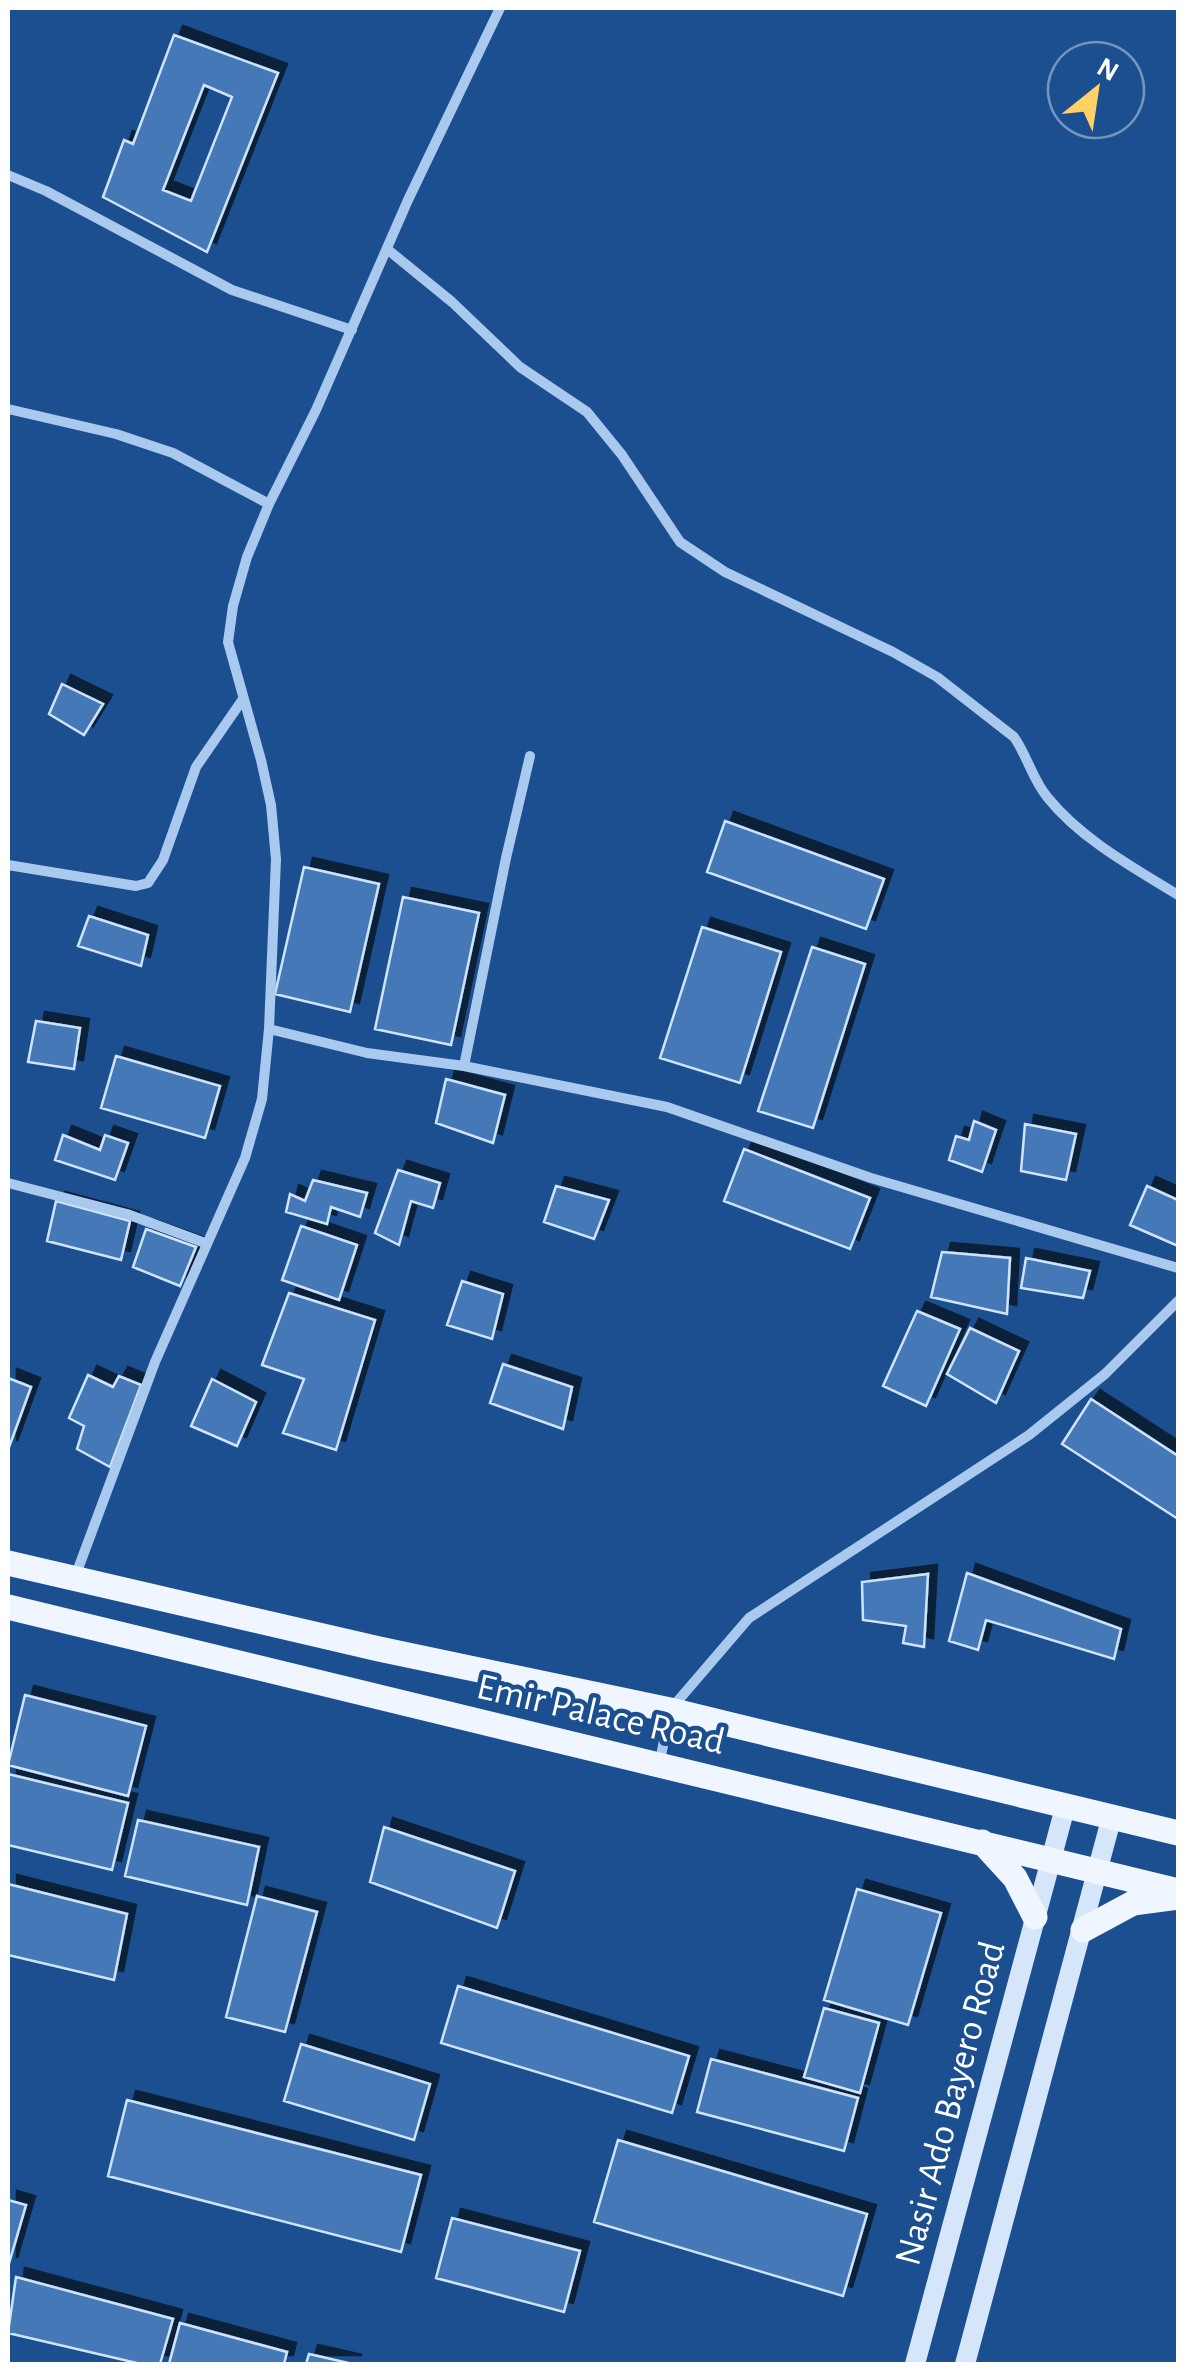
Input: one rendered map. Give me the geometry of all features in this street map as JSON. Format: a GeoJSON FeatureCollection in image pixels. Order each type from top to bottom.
{"type":"FeatureCollection","features":[{"type":"Feature","properties":{"kind":"main road","name":"Emir Palace Road"},"geometry":{"type":"LineString","coordinates":[[8,1562],[74,1580],[670,1710],[1178,1833]]}},
{"type":"Feature","properties":{"kind":"main road","name":"Emir Palace Road"},"geometry":{"type":"LineString","coordinates":[[8,1607],[982,1842],[1178,1894]]}},
{"type":"Feature","properties":{"kind":"main road"},"geometry":{"type":"LineString","coordinates":[[982,1842],[1015,1878],[1035,1916]]}},
{"type":"Feature","properties":{"kind":"main road"},"geometry":{"type":"LineString","coordinates":[[1082,1930],[1133,1903],[1178,1894]]}},
{"type":"Feature","properties":{"kind":"street"},"geometry":{"type":"LineString","coordinates":[[74,1580],[155,1362],[244,1158],[262,1099],[276,859],[271,805],[228,642],[247,557],[500,8]]}},
{"type":"Feature","properties":{"kind":"street"},"geometry":{"type":"LineString","coordinates":[[8,175],[46,191],[232,290],[352,330]]}},
{"type":"Feature","properties":{"kind":"street"},"geometry":{"type":"LineString","coordinates":[[387,249],[452,302],[520,367],[587,412],[622,454],[680,542],[726,572],[937,676],[1014,737],[1032,776],[1073,824],[1178,895]]}},
{"type":"Feature","properties":{"kind":"street"},"geometry":{"type":"LineString","coordinates":[[8,409],[116,434],[172,453],[269,504]]}},
{"type":"Feature","properties":{"kind":"street"},"geometry":{"type":"LineString","coordinates":[[8,866],[136,886],[148,883],[163,860],[196,768],[242,699]]}},
{"type":"Feature","properties":{"kind":"street"},"geometry":{"type":"LineString","coordinates":[[464,1066],[530,756]]}},
{"type":"Feature","properties":{"kind":"street"},"geometry":{"type":"LineString","coordinates":[[268,1029],[367,1053],[464,1066],[667,1107],[872,1178],[1178,1268]]}},
{"type":"Feature","properties":{"kind":"street"},"geometry":{"type":"LineString","coordinates":[[8,1183],[128,1214],[205,1243]]}},
{"type":"Feature","properties":{"kind":"street"},"geometry":{"type":"LineString","coordinates":[[660,1766],[670,1710],[749,1618],[1029,1435],[1105,1374],[1178,1301]]}},
{"type":"Feature","properties":{"kind":"street","name":"Nasir Ado Bayero Road"},"geometry":{"type":"LineString","coordinates":[[915,2364],[1066,1804]]}},
{"type":"Feature","properties":{"kind":"street"},"geometry":{"type":"LineString","coordinates":[[965,2364],[1112,1816]]}},
{"type":"Feature","properties":{"kind":"building"},"geometry":{"type":"Polygon","coordinates":[[[174,35],[278,73],[207,252],[103,197],[124,140],[133,144],[174,35]],[[204,85],[163,190],[191,201],[232,97],[204,85]]]}},
{"type":"Feature","properties":{"kind":"building"},"geometry":{"type":"Polygon","coordinates":[[[62,684],[103,704],[84,735],[49,714],[62,684]]]}},
{"type":"Feature","properties":{"kind":"building"},"geometry":{"type":"Polygon","coordinates":[[[725,821],[884,879],[866,929],[707,872],[725,821]]]}},
{"type":"Feature","properties":{"kind":"building"},"geometry":{"type":"Polygon","coordinates":[[[304,867],[379,884],[350,1012],[275,994],[304,867]]]}},
{"type":"Feature","properties":{"kind":"building"},"geometry":{"type":"Polygon","coordinates":[[[403,897],[479,913],[451,1045],[375,1029],[403,897]]]}},
{"type":"Feature","properties":{"kind":"building"},"geometry":{"type":"Polygon","coordinates":[[[89,916],[148,935],[141,966],[78,946],[89,916]]]}},
{"type":"Feature","properties":{"kind":"building"},"geometry":{"type":"Polygon","coordinates":[[[702,927],[781,952],[740,1083],[660,1058],[702,927]]]}},
{"type":"Feature","properties":{"kind":"building"},"geometry":{"type":"Polygon","coordinates":[[[812,947],[865,964],[813,1128],[758,1111],[812,947]]]}},
{"type":"Feature","properties":{"kind":"building"},"geometry":{"type":"Polygon","coordinates":[[[36,1021],[80,1028],[74,1069],[28,1062],[36,1021]]]}},
{"type":"Feature","properties":{"kind":"building"},"geometry":{"type":"Polygon","coordinates":[[[116,1056],[220,1086],[205,1138],[101,1108],[116,1056]]]}},
{"type":"Feature","properties":{"kind":"building"},"geometry":{"type":"Polygon","coordinates":[[[446,1079],[505,1095],[493,1143],[436,1123],[446,1079]]]}},
{"type":"Feature","properties":{"kind":"building"},"geometry":{"type":"Polygon","coordinates":[[[974,1121],[996,1130],[982,1172],[949,1160],[956,1136],[969,1140],[974,1121]]]}},
{"type":"Feature","properties":{"kind":"building"},"geometry":{"type":"Polygon","coordinates":[[[1025,1124],[1076,1134],[1066,1180],[1021,1171],[1025,1124]]]}},
{"type":"Feature","properties":{"kind":"building"},"geometry":{"type":"Polygon","coordinates":[[[63,1135],[100,1150],[105,1135],[128,1143],[115,1180],[55,1160],[63,1135]]]}},
{"type":"Feature","properties":{"kind":"building"},"geometry":{"type":"Polygon","coordinates":[[[744,1149],[870,1198],[850,1249],[724,1201],[744,1149]]]}},
{"type":"Feature","properties":{"kind":"building"},"geometry":{"type":"Polygon","coordinates":[[[398,1170],[440,1183],[433,1208],[411,1201],[399,1245],[375,1233],[398,1170]]]}},
{"type":"Feature","properties":{"kind":"building"},"geometry":{"type":"Polygon","coordinates":[[[313,1180],[367,1193],[360,1217],[331,1207],[327,1224],[286,1212],[290,1194],[305,1201],[313,1180]]]}},
{"type":"Feature","properties":{"kind":"building"},"geometry":{"type":"Polygon","coordinates":[[[556,1186],[609,1200],[594,1239],[544,1222],[556,1186]]]}},
{"type":"Feature","properties":{"kind":"building"},"geometry":{"type":"Polygon","coordinates":[[[1147,1186],[1178,1200],[1178,1246],[1130,1225],[1147,1186]]]}},
{"type":"Feature","properties":{"kind":"building"},"geometry":{"type":"Polygon","coordinates":[[[56,1201],[130,1221],[121,1260],[47,1241],[56,1201]]]}},
{"type":"Feature","properties":{"kind":"building"},"geometry":{"type":"Polygon","coordinates":[[[301,1226],[357,1245],[339,1300],[282,1280],[301,1226]]]}},
{"type":"Feature","properties":{"kind":"building"},"geometry":{"type":"Polygon","coordinates":[[[146,1229],[196,1247],[180,1286],[133,1267],[146,1229]]]}},
{"type":"Feature","properties":{"kind":"building"},"geometry":{"type":"Polygon","coordinates":[[[942,1252],[1010,1258],[1007,1314],[931,1297],[942,1252]]]}},
{"type":"Feature","properties":{"kind":"building"},"geometry":{"type":"Polygon","coordinates":[[[1026,1258],[1090,1271],[1083,1298],[1021,1288],[1026,1258]]]}},
{"type":"Feature","properties":{"kind":"building"},"geometry":{"type":"Polygon","coordinates":[[[462,1281],[503,1294],[492,1339],[447,1325],[462,1281]]]}},
{"type":"Feature","properties":{"kind":"building"},"geometry":{"type":"Polygon","coordinates":[[[289,1293],[375,1320],[336,1450],[283,1433],[304,1379],[262,1365],[289,1293]]]}},
{"type":"Feature","properties":{"kind":"building"},"geometry":{"type":"Polygon","coordinates":[[[917,1311],[960,1329],[926,1406],[883,1386],[917,1311]]]}},
{"type":"Feature","properties":{"kind":"building"},"geometry":{"type":"Polygon","coordinates":[[[970,1328],[1019,1351],[996,1403],[947,1374],[970,1328]]]}},
{"type":"Feature","properties":{"kind":"building"},"geometry":{"type":"Polygon","coordinates":[[[503,1364],[572,1387],[563,1429],[490,1403],[503,1364]]]}},
{"type":"Feature","properties":{"kind":"building"},"geometry":{"type":"Polygon","coordinates":[[[88,1375],[113,1387],[119,1376],[141,1385],[110,1467],[77,1449],[84,1426],[69,1418],[88,1375]]]}},
{"type":"Feature","properties":{"kind":"building"},"geometry":{"type":"Polygon","coordinates":[[[8,1378],[31,1387],[8,1450],[8,1378]]]}},
{"type":"Feature","properties":{"kind":"building"},"geometry":{"type":"Polygon","coordinates":[[[212,1379],[256,1402],[237,1446],[191,1426],[212,1379]]]}},
{"type":"Feature","properties":{"kind":"building"},"geometry":{"type":"Polygon","coordinates":[[[1091,1399],[1178,1456],[1178,1519],[1062,1444],[1091,1399]]]}},
{"type":"Feature","properties":{"kind":"building"},"geometry":{"type":"Polygon","coordinates":[[[967,1573],[1121,1629],[1114,1659],[986,1620],[978,1650],[949,1641],[967,1573]]]}},
{"type":"Feature","properties":{"kind":"building"},"geometry":{"type":"Polygon","coordinates":[[[928,1574],[924,1647],[903,1643],[906,1626],[863,1620],[862,1582],[928,1574]]]}},
{"type":"Feature","properties":{"kind":"building"},"geometry":{"type":"Polygon","coordinates":[[[25,1695],[146,1726],[128,1796],[8,1765],[25,1695]]]}},
{"type":"Feature","properties":{"kind":"building"},"geometry":{"type":"Polygon","coordinates":[[[8,1774],[128,1803],[112,1870],[8,1845],[8,1774]]]}},
{"type":"Feature","properties":{"kind":"building"},"geometry":{"type":"Polygon","coordinates":[[[138,1820],[259,1847],[247,1905],[125,1876],[138,1820]]]}},
{"type":"Feature","properties":{"kind":"building"},"geometry":{"type":"Polygon","coordinates":[[[384,1827],[515,1871],[497,1928],[370,1882],[384,1827]]]}},
{"type":"Feature","properties":{"kind":"building"},"geometry":{"type":"Polygon","coordinates":[[[8,1884],[127,1914],[114,1980],[8,1955],[8,1884]]]}},
{"type":"Feature","properties":{"kind":"building"},"geometry":{"type":"Polygon","coordinates":[[[857,1889],[941,1913],[908,2025],[824,2000],[857,1889]]]}},
{"type":"Feature","properties":{"kind":"building"},"geometry":{"type":"Polygon","coordinates":[[[257,1896],[317,1912],[285,2032],[226,2017],[257,1896]]]}},
{"type":"Feature","properties":{"kind":"building"},"geometry":{"type":"Polygon","coordinates":[[[458,1986],[689,2056],[672,2113],[441,2043],[458,1986]]]}},
{"type":"Feature","properties":{"kind":"building"},"geometry":{"type":"Polygon","coordinates":[[[824,2008],[879,2023],[860,2093],[804,2077],[824,2008]]]}},
{"type":"Feature","properties":{"kind":"building"},"geometry":{"type":"Polygon","coordinates":[[[301,2044],[430,2084],[414,2140],[284,2101],[301,2044]]]}},
{"type":"Feature","properties":{"kind":"building"},"geometry":{"type":"Polygon","coordinates":[[[711,2059],[858,2098],[844,2151],[697,2112],[711,2059]]]}},
{"type":"Feature","properties":{"kind":"building"},"geometry":{"type":"Polygon","coordinates":[[[127,2100],[421,2175],[401,2252],[108,2176],[127,2100]]]}},
{"type":"Feature","properties":{"kind":"building"},"geometry":{"type":"Polygon","coordinates":[[[618,2140],[867,2214],[843,2296],[594,2222],[618,2140]]]}},
{"type":"Feature","properties":{"kind":"building"},"geometry":{"type":"Polygon","coordinates":[[[8,2200],[26,2205],[8,2267],[8,2200]]]}},
{"type":"Feature","properties":{"kind":"building"},"geometry":{"type":"Polygon","coordinates":[[[452,2218],[580,2251],[564,2312],[436,2278],[452,2218]]]}},
{"type":"Feature","properties":{"kind":"building"},"geometry":{"type":"Polygon","coordinates":[[[16,2277],[173,2319],[160,2364],[141,2364],[8,2333],[16,2277]]]}},
{"type":"Feature","properties":{"kind":"building"},"geometry":{"type":"Polygon","coordinates":[[[180,2323],[287,2352],[284,2364],[169,2364],[180,2323]]]}},
{"type":"Feature","properties":{"kind":"building"},"geometry":{"type":"Polygon","coordinates":[[[309,2354],[353,2364],[306,2364],[309,2354]]]}}]}
